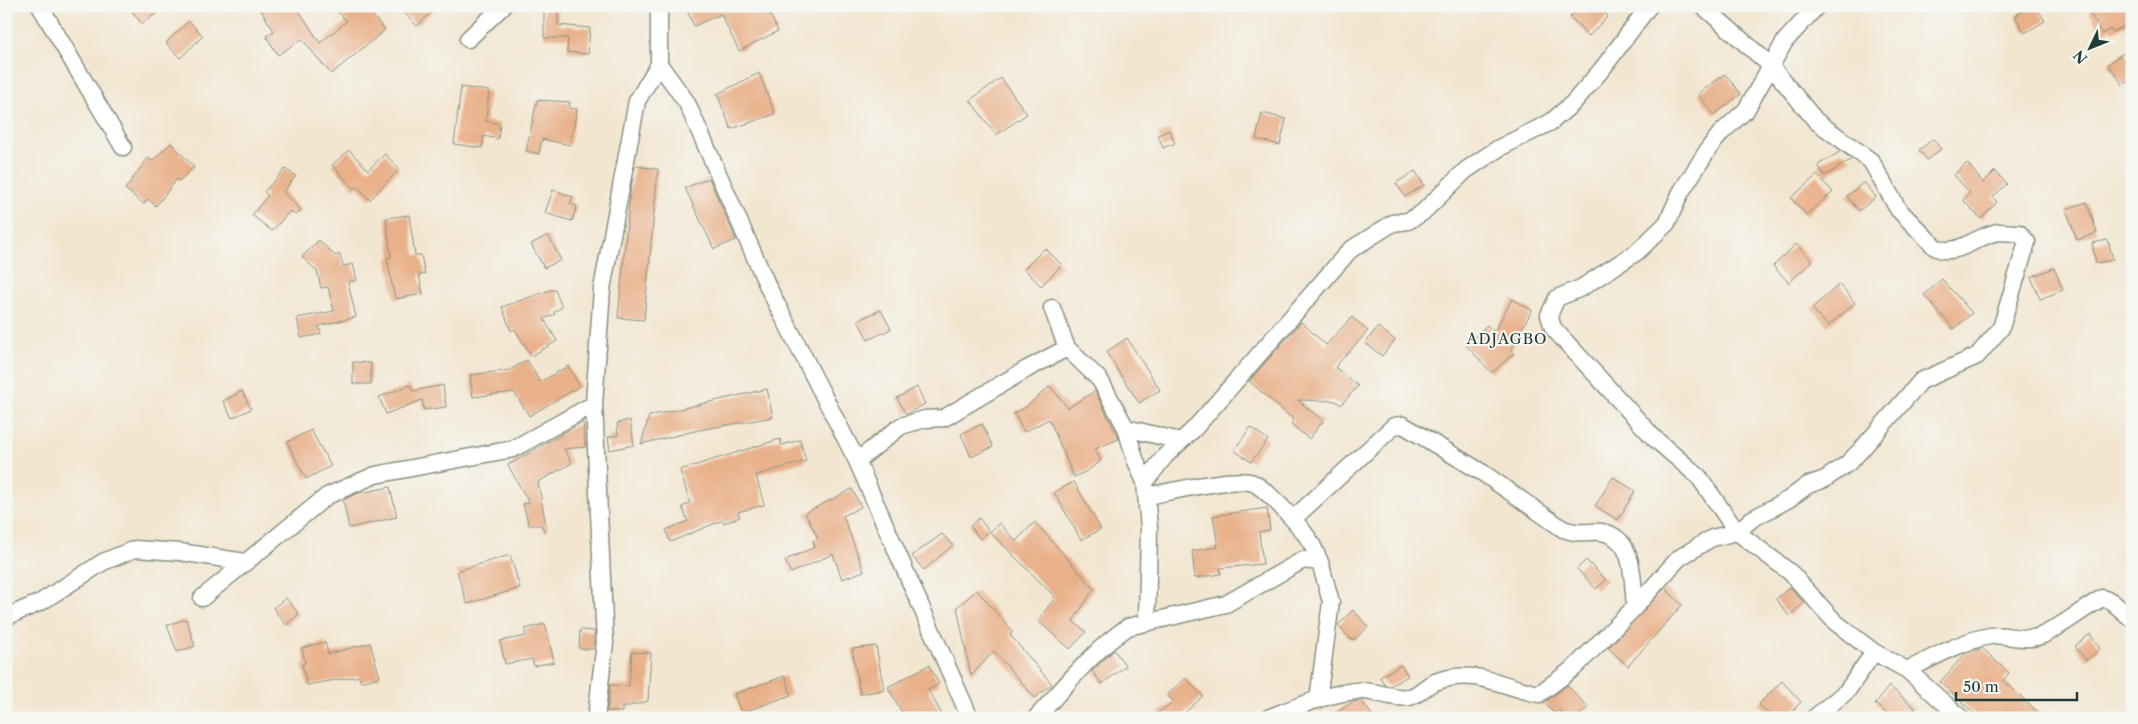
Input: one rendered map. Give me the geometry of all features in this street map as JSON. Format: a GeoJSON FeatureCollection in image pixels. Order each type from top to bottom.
{"type":"FeatureCollection","features":[{"type":"Feature","properties":{"kind":"street"},"geometry":{"type":"LineString","coordinates":[[40,6],[122,147]]}},
{"type":"Feature","properties":{"kind":"street"},"geometry":{"type":"LineString","coordinates":[[468,39],[503,6]]}},
{"type":"Feature","properties":{"kind":"street"},"geometry":{"type":"LineString","coordinates":[[1146,489],[1165,456],[1194,429],[1350,250],[1393,223],[1408,221],[1422,213],[1466,170],[1499,148],[1551,122],[1573,103],[1604,68],[1649,6]]}},
{"type":"Feature","properties":{"kind":"street"},"geometry":{"type":"LineString","coordinates":[[1268,718],[1318,700],[1357,691],[1409,697],[1435,682],[1472,676],[1498,681],[1522,691],[1539,694],[1574,668],[1635,607],[1679,558],[1712,538],[1737,532],[1752,519],[1789,499],[1808,485],[1825,479],[1847,464],[1921,381],[1977,356],[2001,328],[2027,242],[2019,233],[1998,232],[1955,249],[1941,250],[1935,247],[1898,209],[1871,161],[1816,120],[1770,65],[1703,6]]}},
{"type":"Feature","properties":{"kind":"street"},"geometry":{"type":"LineString","coordinates":[[1817,6],[1785,41],[1770,65],[1763,83],[1746,110],[1709,148],[1682,192],[1667,223],[1637,252],[1581,288],[1557,298],[1549,315],[1553,328],[1617,400],[1654,438],[1699,478],[1737,532],[1791,573],[1836,622],[1874,652],[1907,670],[1961,718]]}},
{"type":"Feature","properties":{"kind":"street"},"geometry":{"type":"LineString","coordinates":[[656,7],[659,64],[687,103],[769,290],[857,461],[970,718]]}},
{"type":"Feature","properties":{"kind":"street"},"geometry":{"type":"LineString","coordinates":[[596,718],[605,644],[594,404],[602,289],[637,101],[659,64]]}},
{"type":"Feature","properties":{"kind":"street"},"geometry":{"type":"LineString","coordinates":[[1052,308],[1067,348],[1100,380],[1126,428],[1146,489],[1150,528],[1146,623]]}},
{"type":"Feature","properties":{"kind":"street"},"geometry":{"type":"LineString","coordinates":[[857,461],[901,426],[925,419],[944,418],[1027,369],[1067,348]]}},
{"type":"Feature","properties":{"kind":"street"},"geometry":{"type":"LineString","coordinates":[[202,598],[327,496],[375,475],[513,449],[594,404]]}},
{"type":"Feature","properties":{"kind":"street"},"geometry":{"type":"LineString","coordinates":[[1293,519],[1394,426],[1403,425],[1484,473],[1563,530],[1577,534],[1602,532],[1620,541],[1629,553],[1635,607]]}},
{"type":"Feature","properties":{"kind":"street"},"geometry":{"type":"LineString","coordinates":[[1126,428],[1180,441]]}},
{"type":"Feature","properties":{"kind":"street"},"geometry":{"type":"LineString","coordinates":[[1146,489],[1236,481],[1252,483],[1260,487],[1293,519],[1309,539],[1320,562],[1331,602],[1318,700]]}},
{"type":"Feature","properties":{"kind":"street"},"geometry":{"type":"LineString","coordinates":[[6,617],[41,602],[103,562],[135,550],[180,552],[245,562]]}},
{"type":"Feature","properties":{"kind":"street"},"geometry":{"type":"LineString","coordinates":[[1036,718],[1068,682],[1115,636],[1128,628],[1226,604],[1303,560],[1320,562]]}},
{"type":"Feature","properties":{"kind":"street"},"geometry":{"type":"LineString","coordinates":[[1907,670],[1964,644],[1990,636],[2004,636],[2021,640],[2042,635],[2102,598],[2111,600],[2132,619]]}},
{"type":"Feature","properties":{"kind":"street"},"geometry":{"type":"LineString","coordinates":[[1814,718],[1847,690],[1874,652]]}},
{"type":"Feature","properties":{"kind":"building"},"geometry":{"type":"Polygon","coordinates":[[[128,6],[166,6],[142,24],[128,6]]]}},
{"type":"Feature","properties":{"kind":"building"},"geometry":{"type":"Polygon","coordinates":[[[258,6],[296,6],[320,43],[347,21],[332,6],[364,6],[385,30],[331,74],[302,39],[278,55],[266,36],[274,31],[258,6]]]}},
{"type":"Feature","properties":{"kind":"building"},"geometry":{"type":"Polygon","coordinates":[[[398,6],[438,6],[417,26],[398,6]]]}},
{"type":"Feature","properties":{"kind":"building"},"geometry":{"type":"Polygon","coordinates":[[[544,6],[558,6],[558,25],[590,28],[588,54],[567,52],[568,38],[544,38],[544,6]]]}},
{"type":"Feature","properties":{"kind":"building"},"geometry":{"type":"Polygon","coordinates":[[[685,6],[766,6],[778,31],[739,51],[721,14],[694,26],[685,6]]]}},
{"type":"Feature","properties":{"kind":"building"},"geometry":{"type":"Polygon","coordinates":[[[1581,6],[1598,6],[1608,16],[1589,36],[1570,17],[1581,6]]]}},
{"type":"Feature","properties":{"kind":"building"},"geometry":{"type":"Polygon","coordinates":[[[2030,6],[2036,6],[2045,21],[2025,33],[2015,16],[2030,6]]]}},
{"type":"Feature","properties":{"kind":"building"},"geometry":{"type":"Polygon","coordinates":[[[2099,6],[2125,6],[2132,22],[2113,32],[2111,29],[2102,34],[2089,12],[2099,6]]]}},
{"type":"Feature","properties":{"kind":"building"},"geometry":{"type":"Polygon","coordinates":[[[189,21],[203,36],[180,58],[166,43],[189,21]]]}},
{"type":"Feature","properties":{"kind":"building"},"geometry":{"type":"Polygon","coordinates":[[[2125,52],[2132,62],[2132,79],[2123,85],[2108,64],[2125,52]]]}},
{"type":"Feature","properties":{"kind":"building"},"geometry":{"type":"Polygon","coordinates":[[[759,73],[775,114],[731,129],[717,94],[759,73]]]}},
{"type":"Feature","properties":{"kind":"building"},"geometry":{"type":"Polygon","coordinates":[[[1725,74],[1741,94],[1714,115],[1698,94],[1725,74]]]}},
{"type":"Feature","properties":{"kind":"building"},"geometry":{"type":"Polygon","coordinates":[[[1001,78],[1027,114],[996,135],[970,100],[1001,78]]]}},
{"type":"Feature","properties":{"kind":"building"},"geometry":{"type":"Polygon","coordinates":[[[461,87],[489,91],[486,121],[500,124],[498,139],[484,136],[482,148],[454,144],[461,87]]]}},
{"type":"Feature","properties":{"kind":"building"},"geometry":{"type":"Polygon","coordinates":[[[537,100],[570,102],[569,108],[577,109],[570,145],[542,139],[539,154],[526,151],[537,100]]]}},
{"type":"Feature","properties":{"kind":"building"},"geometry":{"type":"Polygon","coordinates":[[[1262,113],[1286,119],[1280,145],[1256,139],[1262,113]]]}},
{"type":"Feature","properties":{"kind":"building"},"geometry":{"type":"Polygon","coordinates":[[[1169,130],[1175,143],[1163,148],[1158,135],[1169,130]]]}},
{"type":"Feature","properties":{"kind":"building"},"geometry":{"type":"Polygon","coordinates":[[[1933,139],[1941,149],[1927,160],[1919,150],[1933,139]]]}},
{"type":"Feature","properties":{"kind":"building"},"geometry":{"type":"Polygon","coordinates":[[[171,143],[194,167],[179,181],[177,179],[156,206],[148,199],[144,204],[125,189],[148,158],[152,161],[171,143]]]}},
{"type":"Feature","properties":{"kind":"building"},"geometry":{"type":"Polygon","coordinates":[[[349,150],[368,170],[385,154],[399,169],[370,200],[357,186],[354,189],[332,165],[349,150]]]}},
{"type":"Feature","properties":{"kind":"building"},"geometry":{"type":"Polygon","coordinates":[[[1841,151],[1852,159],[1825,176],[1818,165],[1841,151]]]}},
{"type":"Feature","properties":{"kind":"building"},"geometry":{"type":"Polygon","coordinates":[[[1967,163],[1983,183],[1995,171],[2007,184],[1993,197],[1997,202],[1981,219],[1963,200],[1970,193],[1954,175],[1967,163]]]}},
{"type":"Feature","properties":{"kind":"building"},"geometry":{"type":"Polygon","coordinates":[[[635,166],[658,169],[644,320],[618,318],[630,193],[635,166]]]}},
{"type":"Feature","properties":{"kind":"building"},"geometry":{"type":"Polygon","coordinates":[[[285,169],[296,176],[283,192],[301,210],[296,215],[290,211],[272,231],[252,215],[268,195],[264,192],[285,169]]]}},
{"type":"Feature","properties":{"kind":"building"},"geometry":{"type":"Polygon","coordinates":[[[1415,171],[1424,185],[1405,197],[1396,183],[1415,171]]]}},
{"type":"Feature","properties":{"kind":"building"},"geometry":{"type":"Polygon","coordinates":[[[1817,175],[1833,192],[1806,215],[1791,198],[1817,175]]]}},
{"type":"Feature","properties":{"kind":"building"},"geometry":{"type":"Polygon","coordinates":[[[709,178],[736,240],[714,249],[685,188],[709,178]]]}},
{"type":"Feature","properties":{"kind":"building"},"geometry":{"type":"Polygon","coordinates":[[[1864,182],[1876,197],[1859,211],[1847,196],[1864,182]]]}},
{"type":"Feature","properties":{"kind":"building"},"geometry":{"type":"Polygon","coordinates":[[[553,190],[573,197],[570,204],[577,206],[572,221],[545,213],[553,190]]]}},
{"type":"Feature","properties":{"kind":"building"},"geometry":{"type":"Polygon","coordinates":[[[2087,202],[2097,233],[2077,240],[2066,209],[2087,202]]]}},
{"type":"Feature","properties":{"kind":"building"},"geometry":{"type":"Polygon","coordinates":[[[409,215],[415,255],[421,255],[425,274],[419,275],[423,294],[395,299],[387,258],[391,257],[386,218],[409,215]]]}},
{"type":"Feature","properties":{"kind":"building"},"geometry":{"type":"Polygon","coordinates":[[[548,235],[561,260],[544,268],[531,244],[548,235]]]}},
{"type":"Feature","properties":{"kind":"building"},"geometry":{"type":"Polygon","coordinates":[[[319,240],[335,256],[340,254],[343,266],[353,264],[357,280],[348,282],[356,317],[319,326],[321,334],[301,338],[297,318],[334,311],[328,287],[321,288],[317,271],[302,257],[319,240]]]}},
{"type":"Feature","properties":{"kind":"building"},"geometry":{"type":"Polygon","coordinates":[[[2108,240],[2113,260],[2096,263],[2092,243],[2108,240]]]}},
{"type":"Feature","properties":{"kind":"building"},"geometry":{"type":"Polygon","coordinates":[[[1796,244],[1812,261],[1789,283],[1773,266],[1796,244]]]}},
{"type":"Feature","properties":{"kind":"building"},"geometry":{"type":"Polygon","coordinates":[[[1045,248],[1062,265],[1041,286],[1024,269],[1045,248]]]}},
{"type":"Feature","properties":{"kind":"building"},"geometry":{"type":"Polygon","coordinates":[[[2054,268],[2063,290],[2040,299],[2031,277],[2054,268]]]}},
{"type":"Feature","properties":{"kind":"building"},"geometry":{"type":"Polygon","coordinates":[[[1942,279],[1972,313],[1954,329],[1924,295],[1942,279]]]}},
{"type":"Feature","properties":{"kind":"building"},"geometry":{"type":"Polygon","coordinates":[[[1840,284],[1855,303],[1828,326],[1812,308],[1840,284]]]}},
{"type":"Feature","properties":{"kind":"building"},"geometry":{"type":"Polygon","coordinates":[[[550,290],[555,290],[562,307],[554,312],[555,314],[544,319],[557,341],[531,356],[515,329],[511,331],[502,307],[550,290]]]}},
{"type":"Feature","properties":{"kind":"building"},"geometry":{"type":"Polygon","coordinates":[[[1512,299],[1532,310],[1511,350],[1514,353],[1492,373],[1466,345],[1487,325],[1494,332],[1512,299]]]}},
{"type":"Feature","properties":{"kind":"building"},"geometry":{"type":"Polygon","coordinates":[[[881,310],[891,329],[868,340],[858,320],[881,310]]]}},
{"type":"Feature","properties":{"kind":"building"},"geometry":{"type":"Polygon","coordinates":[[[1352,317],[1368,331],[1335,367],[1358,386],[1341,405],[1336,401],[1298,400],[1323,421],[1309,439],[1291,424],[1294,420],[1249,381],[1301,322],[1326,345],[1352,317]]]}},
{"type":"Feature","properties":{"kind":"building"},"geometry":{"type":"Polygon","coordinates":[[[1378,327],[1395,340],[1382,356],[1365,343],[1378,327]]]}},
{"type":"Feature","properties":{"kind":"building"},"geometry":{"type":"Polygon","coordinates":[[[1127,338],[1160,390],[1139,403],[1106,352],[1127,338]]]}},
{"type":"Feature","properties":{"kind":"building"},"geometry":{"type":"Polygon","coordinates":[[[527,360],[540,382],[568,366],[580,386],[529,416],[514,392],[473,397],[470,375],[510,370],[527,360]]]}},
{"type":"Feature","properties":{"kind":"building"},"geometry":{"type":"Polygon","coordinates":[[[353,362],[371,363],[371,384],[353,384],[353,362]]]}},
{"type":"Feature","properties":{"kind":"building"},"geometry":{"type":"Polygon","coordinates":[[[410,385],[413,391],[443,385],[446,407],[424,410],[422,400],[386,414],[379,397],[410,385]]]}},
{"type":"Feature","properties":{"kind":"building"},"geometry":{"type":"Polygon","coordinates":[[[1050,386],[1068,408],[1095,391],[1119,439],[1095,449],[1101,461],[1074,477],[1049,419],[1024,432],[1014,413],[1026,407],[1050,386]]]}},
{"type":"Feature","properties":{"kind":"building"},"geometry":{"type":"Polygon","coordinates":[[[917,387],[925,404],[906,414],[897,398],[917,387]]]}},
{"type":"Feature","properties":{"kind":"building"},"geometry":{"type":"Polygon","coordinates":[[[767,389],[773,417],[699,430],[641,444],[649,416],[767,389]]]}},
{"type":"Feature","properties":{"kind":"building"},"geometry":{"type":"Polygon","coordinates":[[[242,391],[251,409],[232,418],[223,401],[242,391]]]}},
{"type":"Feature","properties":{"kind":"building"},"geometry":{"type":"Polygon","coordinates":[[[630,420],[634,445],[610,450],[608,437],[618,435],[617,423],[630,420]]]}},
{"type":"Feature","properties":{"kind":"building"},"geometry":{"type":"Polygon","coordinates":[[[583,422],[585,447],[564,449],[572,463],[538,482],[547,531],[545,532],[541,525],[529,525],[523,504],[529,503],[508,465],[583,422]]]}},
{"type":"Feature","properties":{"kind":"building"},"geometry":{"type":"Polygon","coordinates":[[[982,424],[993,447],[971,457],[961,434],[982,424]]]}},
{"type":"Feature","properties":{"kind":"building"},"geometry":{"type":"Polygon","coordinates":[[[1251,427],[1268,440],[1251,462],[1234,450],[1251,427]]]}},
{"type":"Feature","properties":{"kind":"building"},"geometry":{"type":"Polygon","coordinates":[[[311,430],[331,466],[306,479],[287,442],[311,430]]]}},
{"type":"Feature","properties":{"kind":"building"},"geometry":{"type":"Polygon","coordinates":[[[780,439],[782,445],[800,440],[806,461],[756,475],[764,505],[738,512],[740,517],[724,523],[723,520],[670,542],[666,530],[688,521],[682,507],[690,503],[680,470],[780,439]]]}},
{"type":"Feature","properties":{"kind":"building"},"geometry":{"type":"Polygon","coordinates":[[[1613,477],[1635,491],[1618,520],[1595,506],[1613,477]]]}},
{"type":"Feature","properties":{"kind":"building"},"geometry":{"type":"Polygon","coordinates":[[[1074,482],[1101,529],[1081,540],[1054,492],[1074,482]]]}},
{"type":"Feature","properties":{"kind":"building"},"geometry":{"type":"Polygon","coordinates":[[[390,487],[397,517],[349,528],[343,500],[356,494],[390,487]]]}},
{"type":"Feature","properties":{"kind":"building"},"geometry":{"type":"Polygon","coordinates":[[[852,489],[861,507],[843,516],[864,571],[842,579],[833,554],[791,573],[785,560],[815,547],[813,541],[818,538],[805,513],[852,489]]]}},
{"type":"Feature","properties":{"kind":"building"},"geometry":{"type":"Polygon","coordinates":[[[1267,508],[1270,530],[1259,532],[1263,564],[1220,568],[1221,574],[1195,578],[1192,551],[1218,547],[1213,516],[1267,508]]]}},
{"type":"Feature","properties":{"kind":"building"},"geometry":{"type":"Polygon","coordinates":[[[979,518],[989,531],[980,539],[970,526],[979,518]]]}},
{"type":"Feature","properties":{"kind":"building"},"geometry":{"type":"Polygon","coordinates":[[[1035,522],[1094,589],[1073,621],[1086,632],[1070,649],[1038,621],[1055,597],[990,532],[999,523],[1016,541],[1035,522]]]}},
{"type":"Feature","properties":{"kind":"building"},"geometry":{"type":"Polygon","coordinates":[[[942,534],[953,545],[924,570],[912,556],[942,534]]]}},
{"type":"Feature","properties":{"kind":"building"},"geometry":{"type":"Polygon","coordinates":[[[510,555],[520,588],[467,604],[457,571],[510,555]]]}},
{"type":"Feature","properties":{"kind":"building"},"geometry":{"type":"Polygon","coordinates":[[[1586,560],[1606,580],[1596,589],[1577,569],[1586,560]]]}},
{"type":"Feature","properties":{"kind":"building"},"geometry":{"type":"Polygon","coordinates":[[[1790,587],[1804,603],[1789,616],[1776,599],[1790,587]]]}},
{"type":"Feature","properties":{"kind":"building"},"geometry":{"type":"Polygon","coordinates":[[[1665,588],[1682,605],[1628,666],[1608,648],[1665,588]]]}},
{"type":"Feature","properties":{"kind":"building"},"geometry":{"type":"Polygon","coordinates":[[[977,590],[1013,632],[1010,635],[1052,684],[1035,698],[994,651],[971,676],[957,607],[977,590]]]}},
{"type":"Feature","properties":{"kind":"building"},"geometry":{"type":"Polygon","coordinates":[[[286,598],[299,614],[286,625],[273,608],[286,598]]]}},
{"type":"Feature","properties":{"kind":"building"},"geometry":{"type":"Polygon","coordinates":[[[1353,610],[1368,627],[1355,639],[1350,639],[1338,625],[1353,610]]]}},
{"type":"Feature","properties":{"kind":"building"},"geometry":{"type":"Polygon","coordinates":[[[186,619],[195,646],[177,652],[167,625],[186,619]]]}},
{"type":"Feature","properties":{"kind":"building"},"geometry":{"type":"Polygon","coordinates":[[[545,624],[554,662],[534,666],[532,659],[505,664],[500,641],[526,636],[525,629],[545,624]]]}},
{"type":"Feature","properties":{"kind":"building"},"geometry":{"type":"Polygon","coordinates":[[[580,630],[594,631],[594,649],[579,649],[580,630]]]}},
{"type":"Feature","properties":{"kind":"building"},"geometry":{"type":"Polygon","coordinates":[[[2090,634],[2100,649],[2086,660],[2075,646],[2090,634]]]}},
{"type":"Feature","properties":{"kind":"building"},"geometry":{"type":"Polygon","coordinates":[[[325,642],[328,654],[370,643],[380,677],[361,682],[359,676],[307,685],[302,664],[305,663],[302,648],[325,642]]]}},
{"type":"Feature","properties":{"kind":"building"},"geometry":{"type":"Polygon","coordinates":[[[876,646],[884,690],[860,694],[852,649],[876,646]]]}},
{"type":"Feature","properties":{"kind":"building"},"geometry":{"type":"Polygon","coordinates":[[[1982,648],[2009,673],[2003,680],[2044,718],[1979,718],[1940,682],[1966,653],[1982,648]]]}},
{"type":"Feature","properties":{"kind":"building"},"geometry":{"type":"Polygon","coordinates":[[[1114,650],[1126,666],[1102,684],[1092,671],[1114,650]]]}},
{"type":"Feature","properties":{"kind":"building"},"geometry":{"type":"Polygon","coordinates":[[[632,652],[651,653],[648,701],[622,708],[622,712],[607,711],[610,685],[629,686],[632,652]]]}},
{"type":"Feature","properties":{"kind":"building"},"geometry":{"type":"Polygon","coordinates":[[[929,665],[939,684],[928,690],[944,718],[905,718],[888,687],[929,665]]]}},
{"type":"Feature","properties":{"kind":"building"},"geometry":{"type":"Polygon","coordinates":[[[1401,665],[1408,676],[1390,686],[1385,685],[1380,677],[1401,665]]]}},
{"type":"Feature","properties":{"kind":"building"},"geometry":{"type":"Polygon","coordinates":[[[785,676],[791,695],[741,713],[734,694],[785,676]]]}},
{"type":"Feature","properties":{"kind":"building"},"geometry":{"type":"Polygon","coordinates":[[[1186,678],[1203,696],[1179,718],[1150,718],[1174,702],[1167,695],[1186,678]]]}},
{"type":"Feature","properties":{"kind":"building"},"geometry":{"type":"Polygon","coordinates":[[[1782,681],[1801,702],[1785,718],[1772,718],[1759,704],[1782,681]]]}},
{"type":"Feature","properties":{"kind":"building"},"geometry":{"type":"Polygon","coordinates":[[[1567,685],[1588,707],[1576,718],[1566,718],[1559,710],[1555,714],[1544,703],[1567,685]]]}},
{"type":"Feature","properties":{"kind":"building"},"geometry":{"type":"Polygon","coordinates":[[[1889,686],[1915,708],[1907,718],[1892,718],[1875,704],[1889,686]]]}},
{"type":"Feature","properties":{"kind":"building"},"geometry":{"type":"Polygon","coordinates":[[[1362,701],[1374,718],[1328,718],[1352,702],[1362,701]]]}},
{"type":"Feature","properties":{"kind":"district","name":"ADJAGBO"},"geometry":{"type":"Point","coordinates":[1507,339]}}]}
